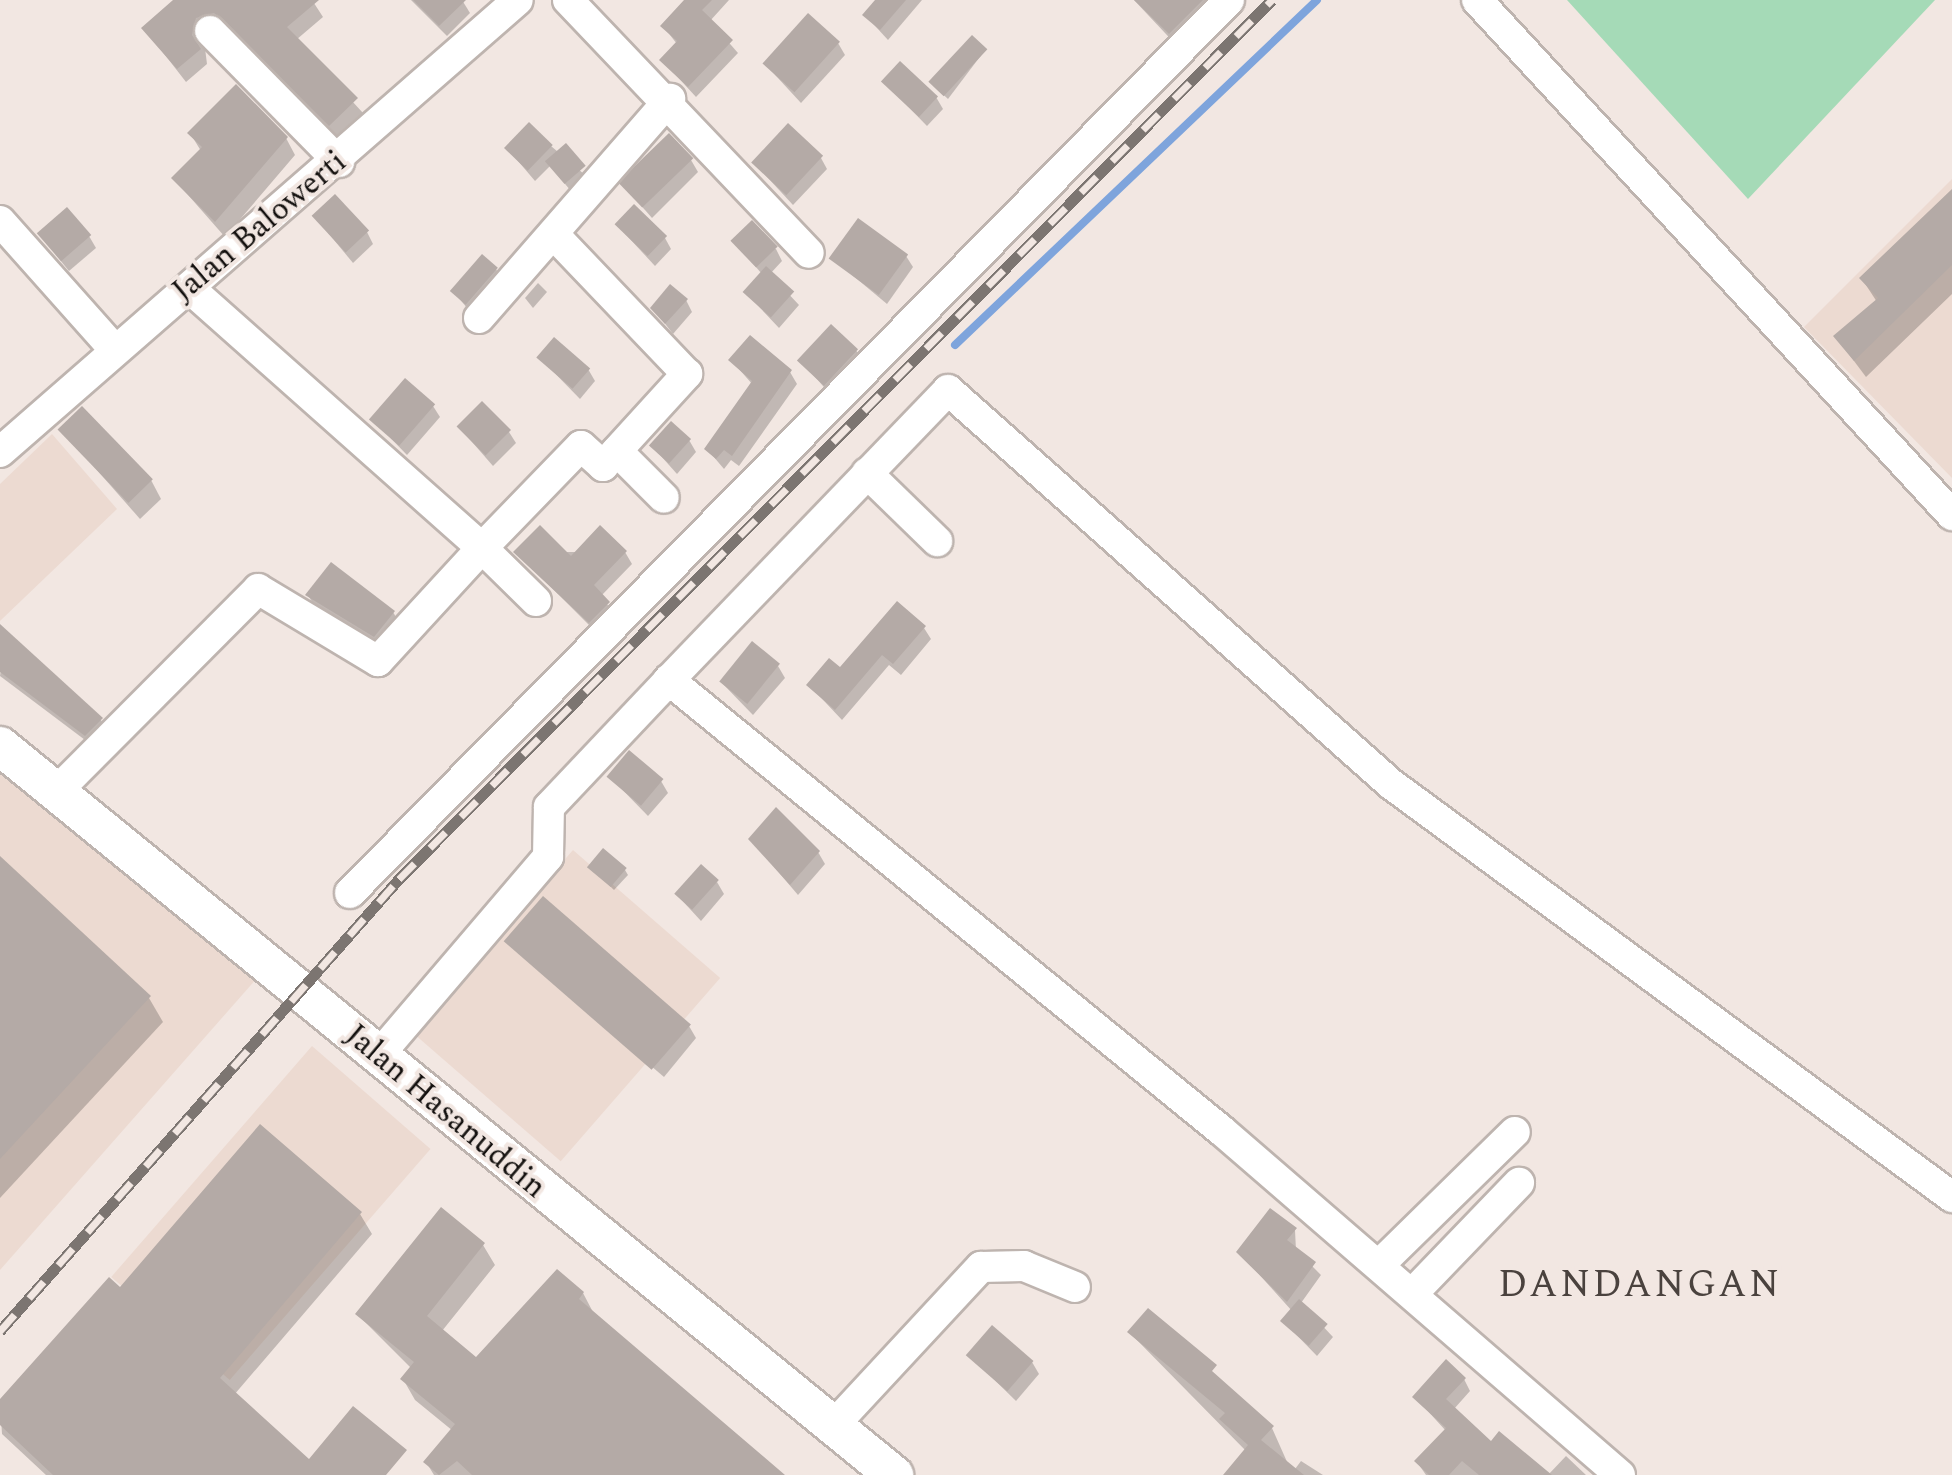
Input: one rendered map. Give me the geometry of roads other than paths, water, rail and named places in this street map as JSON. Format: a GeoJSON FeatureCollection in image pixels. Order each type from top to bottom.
{"type":"FeatureCollection","features":[{"type":"Feature","properties":{"kind":"main road","name":"Jalan Hasanuddin"},"geometry":{"type":"LineString","coordinates":[[0,746],[894,1475]]}},
{"type":"Feature","properties":{"kind":"street","name":"Jalan Balowerti"},"geometry":{"type":"LineString","coordinates":[[0,452],[339,162],[518,0]]}},
{"type":"Feature","properties":{"kind":"street"},"geometry":{"type":"LineString","coordinates":[[568,0],[670,99],[809,253]]}},
{"type":"Feature","properties":{"kind":"street"},"geometry":{"type":"LineString","coordinates":[[350,893],[1230,0]]}},
{"type":"Feature","properties":{"kind":"street"},"geometry":{"type":"LineString","coordinates":[[1477,0],[1952,515]]}},
{"type":"Feature","properties":{"kind":"street"},"geometry":{"type":"LineString","coordinates":[[210,31],[339,162]]}},
{"type":"Feature","properties":{"kind":"street"},"geometry":{"type":"LineString","coordinates":[[479,318],[670,99]]}},
{"type":"Feature","properties":{"kind":"street"},"geometry":{"type":"LineString","coordinates":[[0,221],[115,350]]}},
{"type":"Feature","properties":{"kind":"street"},"geometry":{"type":"LineString","coordinates":[[57,791],[258,589],[378,662],[581,446],[603,466],[687,374],[554,235]]}},
{"type":"Feature","properties":{"kind":"street"},"geometry":{"type":"LineString","coordinates":[[189,288],[482,548],[536,602]]}},
{"type":"Feature","properties":{"kind":"street"},"geometry":{"type":"LineString","coordinates":[[378,1056],[548,857],[549,807],[948,390],[1392,784],[1952,1197]]}},
{"type":"Feature","properties":{"kind":"street"},"geometry":{"type":"LineString","coordinates":[[617,451],[664,498]]}},
{"type":"Feature","properties":{"kind":"street"},"geometry":{"type":"LineString","coordinates":[[867,473],[937,541]]}},
{"type":"Feature","properties":{"kind":"street"},"geometry":{"type":"LineString","coordinates":[[669,680],[1380,1265],[1620,1475]]}},
{"type":"Feature","properties":{"kind":"street"},"geometry":{"type":"LineString","coordinates":[[1380,1265],[1515,1132]]}},
{"type":"Feature","properties":{"kind":"street"},"geometry":{"type":"LineString","coordinates":[[1414,1294],[1519,1184]]}},
{"type":"Feature","properties":{"kind":"street"},"geometry":{"type":"LineString","coordinates":[[834,1425],[981,1267],[1024,1266],[1075,1286]]}},
{"type":"Feature","properties":{"kind":"waterway"},"geometry":{"type":"LineString","coordinates":[[955,345],[1317,0]]}},
{"type":"Feature","properties":{"kind":"railway"},"geometry":{"type":"LineString","coordinates":[[0,1331],[399,879],[1272,0]]}},
{"type":"Feature","properties":{"kind":"district","name":"DANDANGAN"},"geometry":{"type":"Point","coordinates":[1640,1286]}}]}
